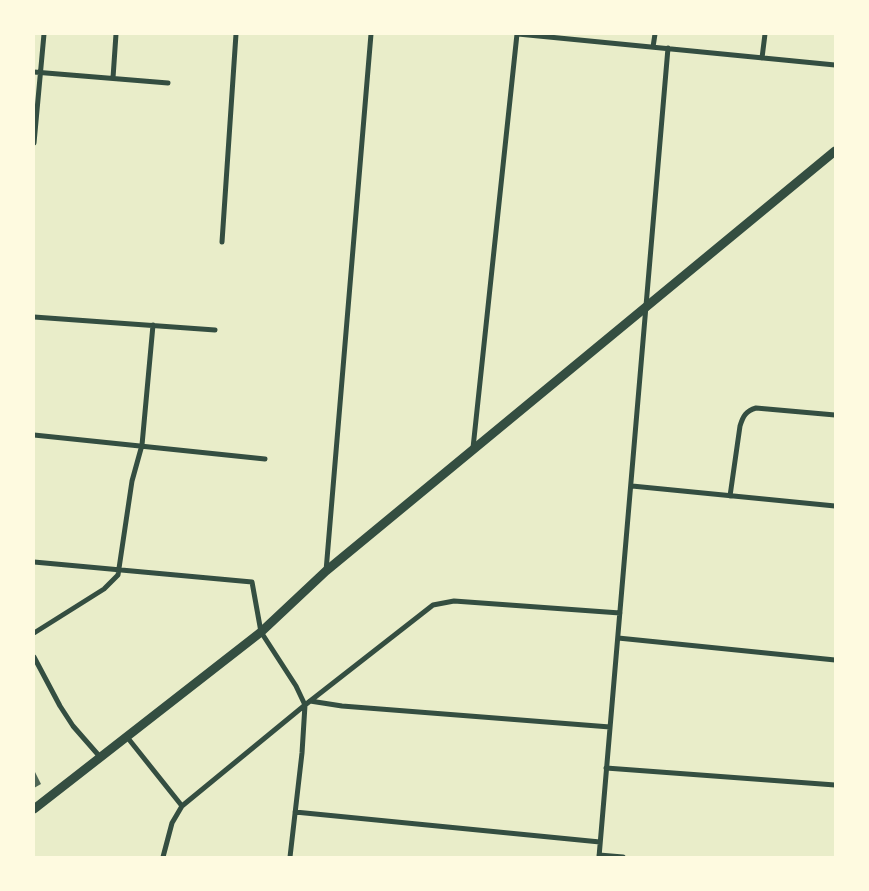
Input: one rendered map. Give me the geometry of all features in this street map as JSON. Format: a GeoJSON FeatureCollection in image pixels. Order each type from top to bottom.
{"type":"FeatureCollection","features":[{"type":"Feature","properties":{"kind":"street"},"geometry":{"type":"LineString","coordinates":[[34,143],[44,34]]}},
{"type":"Feature","properties":{"kind":"street"},"geometry":{"type":"LineString","coordinates":[[113,78],[116,34]]}},
{"type":"Feature","properties":{"kind":"street"},"geometry":{"type":"LineString","coordinates":[[222,242],[236,34]]}},
{"type":"Feature","properties":{"kind":"street"},"geometry":{"type":"LineString","coordinates":[[326,571],[372,34]]}},
{"type":"Feature","properties":{"kind":"street"},"geometry":{"type":"LineString","coordinates":[[473,449],[517,34],[835,65]]}},
{"type":"Feature","properties":{"kind":"street"},"geometry":{"type":"LineString","coordinates":[[653,47],[655,34]]}},
{"type":"Feature","properties":{"kind":"street"},"geometry":{"type":"LineString","coordinates":[[762,58],[765,34]]}},
{"type":"Feature","properties":{"kind":"street"},"geometry":{"type":"LineString","coordinates":[[623,857],[599,856],[648,304],[668,48]]}},
{"type":"Feature","properties":{"kind":"street"},"geometry":{"type":"LineString","coordinates":[[34,72],[168,83]]}},
{"type":"Feature","properties":{"kind":"street"},"geometry":{"type":"LineString","coordinates":[[34,809],[261,632],[326,571],[835,151]]}},
{"type":"Feature","properties":{"kind":"street"},"geometry":{"type":"LineString","coordinates":[[34,316],[215,330]]}},
{"type":"Feature","properties":{"kind":"street"},"geometry":{"type":"LineString","coordinates":[[34,633],[104,589],[118,575],[132,481],[142,445],[153,325]]}},
{"type":"Feature","properties":{"kind":"street"},"geometry":{"type":"LineString","coordinates":[[730,496],[740,426],[743,416],[749,410],[756,408],[835,415]]}},
{"type":"Feature","properties":{"kind":"street"},"geometry":{"type":"LineString","coordinates":[[34,435],[265,459]]}},
{"type":"Feature","properties":{"kind":"street"},"geometry":{"type":"LineString","coordinates":[[632,486],[835,506]]}},
{"type":"Feature","properties":{"kind":"street"},"geometry":{"type":"LineString","coordinates":[[34,562],[248,580],[252,582],[255,590],[261,632],[296,686],[304,705],[290,857]]}},
{"type":"Feature","properties":{"kind":"street"},"geometry":{"type":"LineString","coordinates":[[163,857],[172,823],[182,806],[304,705],[438,603],[454,601],[620,614]]}},
{"type":"Feature","properties":{"kind":"street"},"geometry":{"type":"LineString","coordinates":[[618,638],[835,660]]}},
{"type":"Feature","properties":{"kind":"street"},"geometry":{"type":"LineString","coordinates":[[34,657],[73,726],[101,758]]}},
{"type":"Feature","properties":{"kind":"street"},"geometry":{"type":"LineString","coordinates":[[310,701],[342,706],[610,727]]}},
{"type":"Feature","properties":{"kind":"street"},"geometry":{"type":"LineString","coordinates":[[127,737],[182,806]]}},
{"type":"Feature","properties":{"kind":"street"},"geometry":{"type":"LineString","coordinates":[[606,768],[835,785]]}},
{"type":"Feature","properties":{"kind":"street"},"geometry":{"type":"LineString","coordinates":[[295,812],[600,842]]}},
{"type":"Feature","properties":{"kind":"building"},"geometry":{"type":"Polygon","coordinates":[[[34,770],[41,784],[34,788],[34,770]]]}}]}
